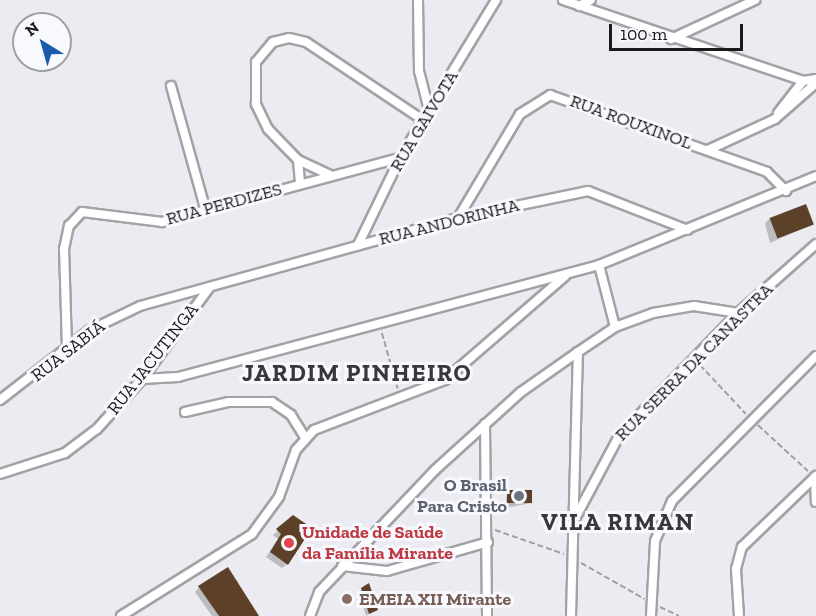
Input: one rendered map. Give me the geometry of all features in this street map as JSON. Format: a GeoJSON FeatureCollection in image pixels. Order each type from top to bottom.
{"type":"FeatureCollection","features":[{"type":"Feature","properties":{"kind":"street"},"geometry":{"type":"LineString","coordinates":[[418,0],[419,71],[429,110]]}},
{"type":"Feature","properties":{"kind":"street","name":"RUA GAIVOTA"},"geometry":{"type":"LineString","coordinates":[[357,245],[400,158],[496,0]]}},
{"type":"Feature","properties":{"kind":"street"},"geometry":{"type":"LineString","coordinates":[[563,0],[671,39],[803,81],[816,79]]}},
{"type":"Feature","properties":{"kind":"street"},"geometry":{"type":"LineString","coordinates":[[579,6],[591,0]]}},
{"type":"Feature","properties":{"kind":"street"},"geometry":{"type":"LineString","coordinates":[[671,39],[755,0]]}},
{"type":"Feature","properties":{"kind":"street"},"geometry":{"type":"LineString","coordinates":[[331,175],[298,160],[268,129],[256,104],[256,62],[273,42],[289,38],[306,42],[423,120]]}},
{"type":"Feature","properties":{"kind":"street"},"geometry":{"type":"LineString","coordinates":[[775,119],[803,81]]}},
{"type":"Feature","properties":{"kind":"street"},"geometry":{"type":"LineString","coordinates":[[708,150],[775,119],[816,83]]}},
{"type":"Feature","properties":{"kind":"street"},"geometry":{"type":"LineString","coordinates":[[171,86],[206,210]]}},
{"type":"Feature","properties":{"kind":"street","name":"RUA ROUXINOL"},"geometry":{"type":"LineString","coordinates":[[458,218],[520,114],[541,97],[560,96],[767,172],[786,191]]}},
{"type":"Feature","properties":{"kind":"street","name":"RUA PERDIZES"},"geometry":{"type":"LineString","coordinates":[[67,348],[64,249],[75,218],[92,210],[147,224],[400,158]]}},
{"type":"Feature","properties":{"kind":"street"},"geometry":{"type":"LineString","coordinates":[[298,160],[300,183]]}},
{"type":"Feature","properties":{"kind":"street"},"geometry":{"type":"LineString","coordinates":[[141,379],[178,377],[566,275],[599,265],[688,230],[786,191],[816,176]]}},
{"type":"Feature","properties":{"kind":"street","name":"RUA ANDORINHA"},"geometry":{"type":"LineString","coordinates":[[209,288],[458,218],[588,191],[688,230]]}},
{"type":"Feature","properties":{"kind":"street","name":"RUA SERRA DA CANASTRA"},"geometry":{"type":"LineString","coordinates":[[572,524],[609,449],[738,313],[816,244]]}},
{"type":"Feature","properties":{"kind":"street"},"geometry":{"type":"LineString","coordinates":[[599,265],[615,327]]}},
{"type":"Feature","properties":{"kind":"street"},"geometry":{"type":"LineString","coordinates":[[121,616],[252,534],[279,497],[305,437],[324,424],[445,380],[566,275]]}},
{"type":"Feature","properties":{"kind":"street","name":"RUA SABIÁ"},"geometry":{"type":"LineString","coordinates":[[0,400],[109,318],[209,288]]}},
{"type":"Feature","properties":{"kind":"street","name":"RUA JACUTINGA"},"geometry":{"type":"LineString","coordinates":[[0,474],[65,453],[97,429],[141,379],[209,288]]}},
{"type":"Feature","properties":{"kind":"street"},"geometry":{"type":"LineString","coordinates":[[310,616],[320,592],[342,566],[485,424],[578,352],[615,327],[694,306],[738,313]]}},
{"type":"Feature","properties":{"kind":"street"},"geometry":{"type":"LineString","coordinates":[[572,616],[570,556],[578,352]]}},
{"type":"Feature","properties":{"kind":"street"},"geometry":{"type":"LineString","coordinates":[[651,616],[655,541],[672,501],[751,418],[816,356]]}},
{"type":"Feature","properties":{"kind":"street"},"geometry":{"type":"LineString","coordinates":[[185,412],[228,402],[272,402],[291,415],[305,437]]}},
{"type":"Feature","properties":{"kind":"street"},"geometry":{"type":"LineString","coordinates":[[485,424],[488,527],[487,616]]}},
{"type":"Feature","properties":{"kind":"street"},"geometry":{"type":"LineString","coordinates":[[815,477],[816,502]]}},
{"type":"Feature","properties":{"kind":"street"},"geometry":{"type":"LineString","coordinates":[[739,616],[736,569],[742,547],[815,477]]}},
{"type":"Feature","properties":{"kind":"street"},"geometry":{"type":"LineString","coordinates":[[342,566],[387,571],[488,542]]}},
{"type":"Feature","properties":{"kind":"path"},"geometry":{"type":"LineString","coordinates":[[380,325],[400,398]]}},
{"type":"Feature","properties":{"kind":"path"},"geometry":{"type":"LineString","coordinates":[[693,358],[751,418],[815,477]]}},
{"type":"Feature","properties":{"kind":"path"},"geometry":{"type":"LineString","coordinates":[[488,527],[570,556],[651,603],[679,616]]}},
{"type":"Feature","properties":{"kind":"building"},"geometry":{"type":"Polygon","coordinates":[[[806,204],[814,225],[777,239],[770,218],[806,204]]]}},
{"type":"Feature","properties":{"kind":"building","name":"O Brasil Para Cristo"},"geometry":{"type":"Polygon","coordinates":[[[507,490],[532,490],[532,503],[507,503],[507,490]]]}},
{"type":"Feature","properties":{"kind":"building","name":"Unidade de Saúde da Família Mirante"},"geometry":{"type":"Polygon","coordinates":[[[293,515],[312,528],[288,565],[270,552],[281,534],[276,529],[293,515]]]}},
{"type":"Feature","properties":{"kind":"building"},"geometry":{"type":"Polygon","coordinates":[[[228,567],[259,616],[219,616],[198,586],[228,567]]]}},
{"type":"Feature","properties":{"kind":"building"},"geometry":{"type":"Polygon","coordinates":[[[369,583],[378,610],[369,614],[361,588],[369,583]]]}},
{"type":"Feature","properties":{"kind":"place","name":"O Brasil Para Cristo"},"geometry":{"type":"Point","coordinates":[519,496]}},
{"type":"Feature","properties":{"kind":"place","name":"Unidade de Saúde da Família Mirante"},"geometry":{"type":"Point","coordinates":[289,543]}},
{"type":"Feature","properties":{"kind":"place","name":"EMEIA XII Mirante"},"geometry":{"type":"Point","coordinates":[347,599]}},
{"type":"Feature","properties":{"kind":"district","name":"JARDIM PINHEIRO"},"geometry":{"type":"Point","coordinates":[357,373]}},
{"type":"Feature","properties":{"kind":"district","name":"VILA RIMAN"},"geometry":{"type":"Point","coordinates":[618,522]}}]}
